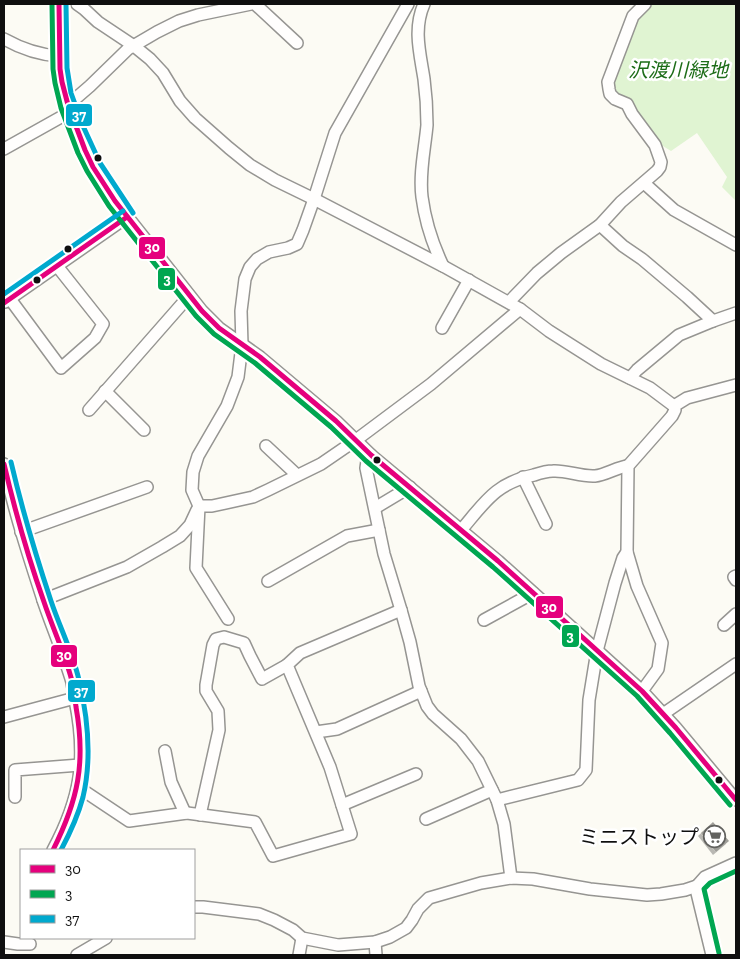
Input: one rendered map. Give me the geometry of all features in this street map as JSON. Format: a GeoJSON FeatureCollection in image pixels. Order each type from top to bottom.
{"type":"FeatureCollection","features":[{"type":"Feature","properties":{"kind":"street"},"geometry":{"type":"LineString","coordinates":[[59,4],[59,56],[62,82],[76,129],[93,167],[115,201],[189,296],[219,328],[260,357],[294,385],[336,421],[371,455],[462,529],[642,692],[736,800]]}},
{"type":"Feature","properties":{"kind":"street"},"geometry":{"type":"LineString","coordinates":[[77,4],[98,22],[150,59],[163,73],[180,101],[194,118],[250,164],[275,180],[509,302],[549,331],[601,364],[650,388],[674,406]]}},
{"type":"Feature","properties":{"kind":"street"},"geometry":{"type":"LineString","coordinates":[[4,149],[69,108],[128,48],[179,21],[251,4]]}},
{"type":"Feature","properties":{"kind":"street"},"geometry":{"type":"LineString","coordinates":[[255,4],[297,43]]}},
{"type":"Feature","properties":{"kind":"street"},"geometry":{"type":"LineString","coordinates":[[228,619],[196,568],[199,506],[192,490],[193,472],[198,456],[227,406],[238,377],[242,344],[241,311],[245,279],[250,267],[257,259],[269,252],[297,244],[314,199],[335,133],[408,4]]}},
{"type":"Feature","properties":{"kind":"street"},"geometry":{"type":"LineString","coordinates":[[424,4],[419,24],[418,43],[424,78],[427,123],[422,195],[430,233],[443,266]]}},
{"type":"Feature","properties":{"kind":"street"},"geometry":{"type":"LineString","coordinates":[[509,302],[536,273],[600,225],[621,202],[660,167],[661,162],[655,145],[632,114],[627,104],[615,99],[608,89],[608,82],[633,16],[645,4]]}},
{"type":"Feature","properties":{"kind":"street"},"geometry":{"type":"LineString","coordinates":[[4,39],[28,51],[59,56]]}},
{"type":"Feature","properties":{"kind":"street"},"geometry":{"type":"LineString","coordinates":[[644,183],[674,210],[736,244]]}},
{"type":"Feature","properties":{"kind":"street"},"geometry":{"type":"LineString","coordinates":[[56,266],[103,324],[95,338],[61,368],[7,301],[56,266],[127,217]]}},
{"type":"Feature","properties":{"kind":"street"},"geometry":{"type":"LineString","coordinates":[[600,225],[713,320]]}},
{"type":"Feature","properties":{"kind":"street"},"geometry":{"type":"LineString","coordinates":[[442,328],[469,280]]}},
{"type":"Feature","properties":{"kind":"street"},"geometry":{"type":"LineString","coordinates":[[89,410],[189,296]]}},
{"type":"Feature","properties":{"kind":"street"},"geometry":{"type":"LineString","coordinates":[[199,506],[212,506],[253,496],[321,464],[430,384],[520,309]]}},
{"type":"Feature","properties":{"kind":"street"},"geometry":{"type":"LineString","coordinates":[[630,378],[679,335],[734,313],[736,326]]}},
{"type":"Feature","properties":{"kind":"street"},"geometry":{"type":"LineString","coordinates":[[674,406],[687,398],[736,386]]}},
{"type":"Feature","properties":{"kind":"street"},"geometry":{"type":"LineString","coordinates":[[105,391],[144,430]]}},
{"type":"Feature","properties":{"kind":"street"},"geometry":{"type":"LineString","coordinates":[[642,692],[658,669],[662,643],[637,586],[627,552],[628,466],[672,416],[675,410],[674,406]]}},
{"type":"Feature","properties":{"kind":"street"},"geometry":{"type":"LineString","coordinates":[[266,446],[297,475]]}},
{"type":"Feature","properties":{"kind":"street"},"geometry":{"type":"LineString","coordinates":[[371,455],[367,461],[366,468],[384,554],[401,610],[421,691],[427,706],[433,714],[461,739],[478,761],[495,795],[504,824],[511,878]]}},
{"type":"Feature","properties":{"kind":"street"},"geometry":{"type":"LineString","coordinates":[[4,464],[21,532],[72,682],[78,717],[81,743],[78,787],[69,818],[54,849]]}},
{"type":"Feature","properties":{"kind":"street"},"geometry":{"type":"LineString","coordinates":[[462,529],[496,490],[523,477],[553,470],[585,476],[597,476],[620,467],[628,466]]}},
{"type":"Feature","properties":{"kind":"street"},"geometry":{"type":"LineString","coordinates":[[523,477],[546,524]]}},
{"type":"Feature","properties":{"kind":"street"},"geometry":{"type":"LineString","coordinates":[[21,532],[147,487]]}},
{"type":"Feature","properties":{"kind":"street"},"geometry":{"type":"LineString","coordinates":[[375,508],[410,487]]}},
{"type":"Feature","properties":{"kind":"street"},"geometry":{"type":"LineString","coordinates":[[43,600],[127,567],[162,547],[180,536],[190,525],[199,506]]}},
{"type":"Feature","properties":{"kind":"street"},"geometry":{"type":"LineString","coordinates":[[268,581],[348,536],[379,530]]}},
{"type":"Feature","properties":{"kind":"street"},"geometry":{"type":"LineString","coordinates":[[426,818],[495,795],[578,780],[586,770],[589,700],[597,651],[617,575],[627,552]]}},
{"type":"Feature","properties":{"kind":"street"},"geometry":{"type":"LineString","coordinates":[[736,576],[734,577],[736,580]]}},
{"type":"Feature","properties":{"kind":"street"},"geometry":{"type":"LineString","coordinates":[[484,620],[532,592]]}},
{"type":"Feature","properties":{"kind":"street"},"geometry":{"type":"LineString","coordinates":[[200,814],[219,730],[218,711],[206,691],[213,645],[216,639],[224,637],[244,643],[262,679],[287,665],[300,653],[401,610]]}},
{"type":"Feature","properties":{"kind":"street"},"geometry":{"type":"LineString","coordinates":[[724,625],[736,614]]}},
{"type":"Feature","properties":{"kind":"street"},"geometry":{"type":"LineString","coordinates":[[663,714],[736,664]]}},
{"type":"Feature","properties":{"kind":"street"},"geometry":{"type":"LineString","coordinates":[[78,787],[129,821],[185,813],[255,822],[273,856],[352,834],[330,767],[287,665]]}},
{"type":"Feature","properties":{"kind":"street"},"geometry":{"type":"LineString","coordinates":[[316,732],[337,729],[421,691]]}},
{"type":"Feature","properties":{"kind":"street"},"geometry":{"type":"LineString","coordinates":[[4,717],[75,698]]}},
{"type":"Feature","properties":{"kind":"street"},"geometry":{"type":"LineString","coordinates":[[165,751],[171,782],[185,813]]}},
{"type":"Feature","properties":{"kind":"street"},"geometry":{"type":"LineString","coordinates":[[15,797],[14,770],[80,765]]}},
{"type":"Feature","properties":{"kind":"street"},"geometry":{"type":"LineString","coordinates":[[342,805],[416,774]]}},
{"type":"Feature","properties":{"kind":"street"},"geometry":{"type":"LineString","coordinates":[[195,907],[259,914],[293,930],[302,938],[338,945],[375,942],[390,937],[406,928],[418,909],[429,898],[482,883],[511,878],[533,879],[623,893],[661,894],[697,886],[705,877],[736,863]]}},
{"type":"Feature","properties":{"kind":"street"},"geometry":{"type":"LineString","coordinates":[[697,886],[712,955]]}},
{"type":"Feature","properties":{"kind":"street"},"geometry":{"type":"LineString","coordinates":[[299,955],[302,938]]}},
{"type":"Feature","properties":{"kind":"street"},"geometry":{"type":"LineString","coordinates":[[77,955],[104,939]]}},
{"type":"Feature","properties":{"kind":"street"},"geometry":{"type":"LineString","coordinates":[[4,942],[30,946]]}},
{"type":"Feature","properties":{"kind":"street"},"geometry":{"type":"LineString","coordinates":[[375,942],[376,955]]}},
{"type":"Feature","properties":{"kind":"green space","name":"沢渡川緑地"},"geometry":{"type":"Polygon","coordinates":[[[647,4],[736,4],[736,201],[722,187],[727,177],[697,133],[671,151],[658,143],[614,92],[610,82],[635,18],[647,4]]]}},
{"type":"Feature","properties":{"kind":"building","name":"ミニストップ"},"geometry":{"type":"Polygon","coordinates":[[[713,822],[729,841],[716,852],[701,833],[713,822]]]}},
{"type":"Feature","properties":{"kind":"transit line","name":"3"},"geometry":{"type":"LineString","coordinates":[[52,4],[55,83],[61,108],[78,153],[109,206],[196,316],[214,334],[255,363],[331,427],[366,461],[493,567],[637,696],[730,805]]}},
{"type":"Feature","properties":{"kind":"transit line","name":"30"},"geometry":{"type":"LineString","coordinates":[[59,4],[62,82],[68,105],[85,150],[93,167],[115,201],[202,311],[219,328],[260,357],[336,421],[371,455],[498,561],[642,691],[676,728],[736,800]]}},
{"type":"Feature","properties":{"kind":"transit line","name":"37"},"geometry":{"type":"LineString","coordinates":[[66,4],[67,68],[71,93],[83,126],[100,163],[133,213]]}},
{"type":"Feature","properties":{"kind":"transit line","name":"37"},"geometry":{"type":"LineString","coordinates":[[4,294],[123,211]]}},
{"type":"Feature","properties":{"kind":"transit line","name":"30"},"geometry":{"type":"LineString","coordinates":[[4,303],[127,217]]}},
{"type":"Feature","properties":{"kind":"transit line","name":"37"},"geometry":{"type":"LineString","coordinates":[[11,462],[40,567],[76,670],[87,724],[86,783],[79,811],[62,849]]}},
{"type":"Feature","properties":{"kind":"transit line","name":"30"},"geometry":{"type":"LineString","coordinates":[[4,464],[33,568],[69,671],[79,727],[80,764],[78,781],[69,814],[54,849]]}},
{"type":"Feature","properties":{"kind":"transit line","name":"3"},"geometry":{"type":"LineString","coordinates":[[719,953],[704,889],[710,883],[736,871]]}},
{"type":"Feature","properties":{"kind":"place","name":"ミニストップ"},"geometry":{"type":"Point","coordinates":[715,837]}}]}
